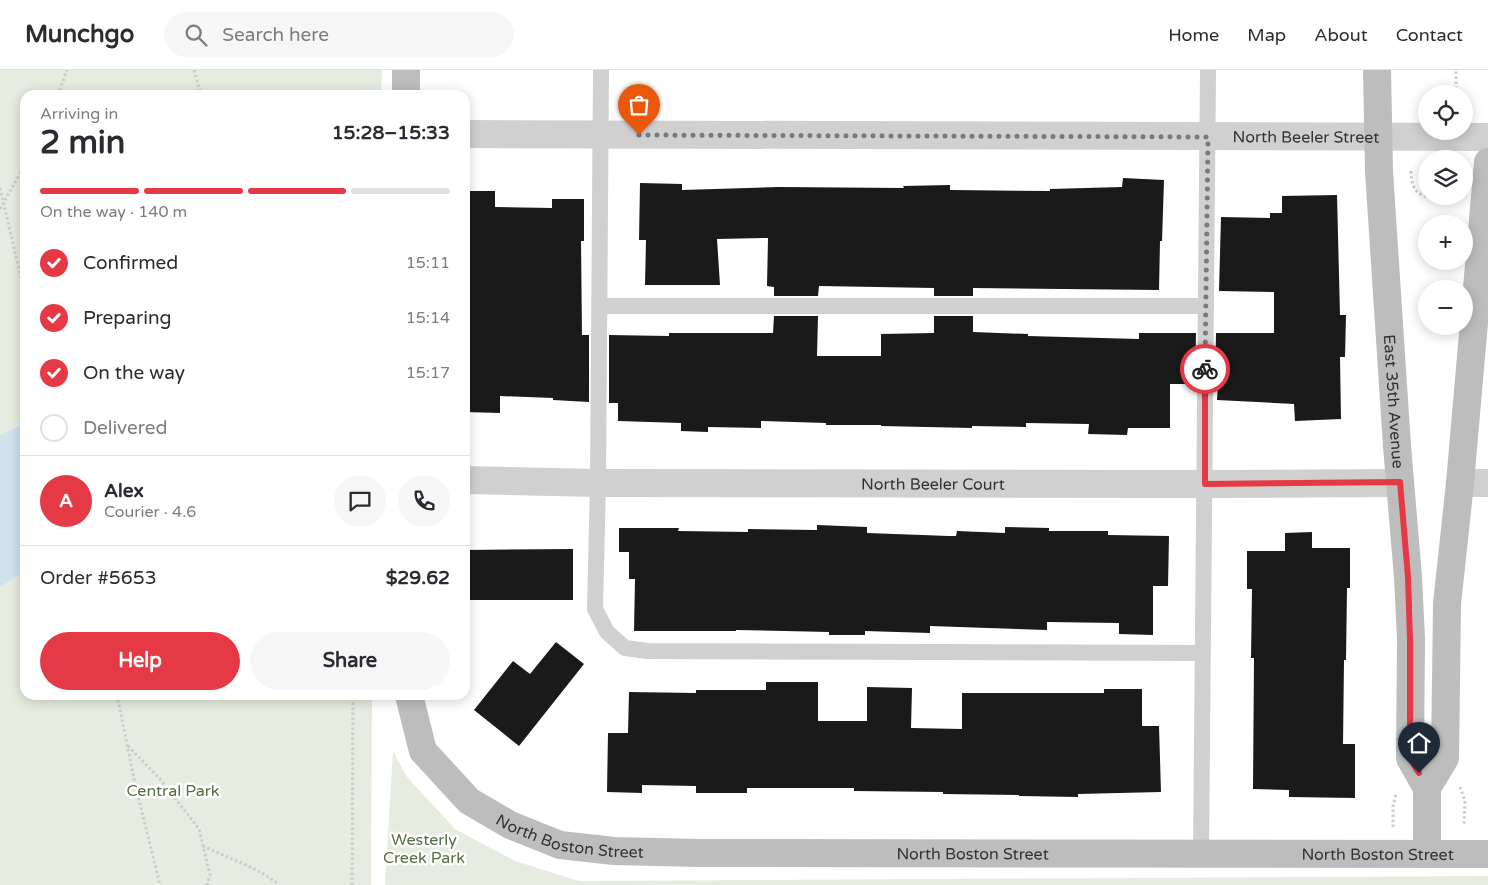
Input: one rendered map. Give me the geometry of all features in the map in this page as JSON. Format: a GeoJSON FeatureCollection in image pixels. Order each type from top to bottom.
{"type":"FeatureCollection","features":[{"type":"Feature","properties":{"kind":"street"},"geometry":{"type":"LineString","coordinates":[[406,70],[406,90]]}},
{"type":"Feature","properties":{"kind":"street","name":"East 35th Avenue"},"geometry":{"type":"LineString","coordinates":[[1377,70],[1377,137],[1408,577],[1410,758],[1428,788]]}},
{"type":"Feature","properties":{"kind":"street","name":"North Beeler Street"},"geometry":{"type":"LineString","coordinates":[[470,134],[1488,137]]}},
{"type":"Feature","properties":{"kind":"street"},"geometry":{"type":"LineString","coordinates":[[1428,853],[1428,788],[1445,758],[1447,604],[1460,483],[1488,162]]}},
{"type":"Feature","properties":{"kind":"street","name":"North Beeler Court"},"geometry":{"type":"LineString","coordinates":[[470,480],[598,483],[1205,484],[1400,482]]}},
{"type":"Feature","properties":{"kind":"street"},"geometry":{"type":"LineString","coordinates":[[1460,483],[1488,483]]}},
{"type":"Feature","properties":{"kind":"street","name":"North Boston Street"},"geometry":{"type":"LineString","coordinates":[[410,700],[423,751],[469,801],[510,825],[560,845],[614,851],[700,853],[1488,854]]}},
{"type":"Feature","properties":{"kind":"lane"},"geometry":{"type":"LineString","coordinates":[[600,70],[600,306],[595,609],[607,632],[625,648],[658,651],[1202,653]]}},
{"type":"Feature","properties":{"kind":"lane"},"geometry":{"type":"LineString","coordinates":[[1201,855],[1208,70]]}},
{"type":"Feature","properties":{"kind":"lane"},"geometry":{"type":"LineString","coordinates":[[600,306],[1206,306]]}},
{"type":"Feature","properties":{"kind":"path"},"geometry":{"type":"LineString","coordinates":[[60,90],[67,70]]}},
{"type":"Feature","properties":{"kind":"path"},"geometry":{"type":"LineString","coordinates":[[194,70],[200,90]]}},
{"type":"Feature","properties":{"kind":"path"},"geometry":{"type":"LineString","coordinates":[[1456,70],[1456,85]]}},
{"type":"Feature","properties":{"kind":"path"},"geometry":{"type":"LineString","coordinates":[[1410,171],[1410,180],[1418,193]]}},
{"type":"Feature","properties":{"kind":"path"},"geometry":{"type":"LineString","coordinates":[[0,209],[20,175]]}},
{"type":"Feature","properties":{"kind":"path"},"geometry":{"type":"LineString","coordinates":[[0,188],[20,273]]}},
{"type":"Feature","properties":{"kind":"path"},"geometry":{"type":"LineString","coordinates":[[118,700],[136,788],[160,885]]}},
{"type":"Feature","properties":{"kind":"path"},"geometry":{"type":"LineString","coordinates":[[352,885],[353,700]]}},
{"type":"Feature","properties":{"kind":"path"},"geometry":{"type":"LineString","coordinates":[[128,746],[160,779],[199,829],[210,874],[207,885]]}},
{"type":"Feature","properties":{"kind":"path"},"geometry":{"type":"LineString","coordinates":[[1393,828],[1393,806],[1396,795]]}},
{"type":"Feature","properties":{"kind":"path"},"geometry":{"type":"LineString","coordinates":[[1464,828],[1465,801]]}},
{"type":"Feature","properties":{"kind":"path"},"geometry":{"type":"LineString","coordinates":[[203,845],[268,876],[279,885]]}},
{"type":"Feature","properties":{"kind":"green space","name":"Central Park"},"geometry":{"type":"Polygon","coordinates":[[[0,70],[382,70],[381,90],[20,90],[20,700],[372,700],[371,885],[0,885],[0,70]]]}},
{"type":"Feature","properties":{"kind":"green space","name":"Westerly Creek Park"},"geometry":{"type":"Polygon","coordinates":[[[393,751],[407,777],[455,829],[515,861],[579,881],[1488,876],[1488,885],[385,885],[393,751]]]}},
{"type":"Feature","properties":{"kind":"water"},"geometry":{"type":"Polygon","coordinates":[[[20,426],[20,574],[0,587],[0,435],[20,426]]]}},
{"type":"Feature","properties":{"kind":"building"},"geometry":{"type":"Polygon","coordinates":[[[1123,178],[1164,180],[1159,290],[973,288],[973,296],[934,296],[934,288],[819,286],[818,296],[774,296],[774,287],[767,286],[768,238],[717,239],[720,285],[645,285],[646,240],[639,240],[640,183],[682,184],[682,190],[778,187],[904,188],[903,186],[950,185],[950,190],[1050,191],[1050,189],[1122,187],[1123,178]]]}},
{"type":"Feature","properties":{"kind":"building"},"geometry":{"type":"Polygon","coordinates":[[[470,191],[495,191],[495,207],[552,208],[552,199],[584,199],[584,241],[581,241],[582,335],[589,335],[589,402],[553,400],[553,398],[500,396],[500,413],[470,412],[470,191]]]}},
{"type":"Feature","properties":{"kind":"building"},"geometry":{"type":"Polygon","coordinates":[[[1337,195],[1340,315],[1346,315],[1345,357],[1340,357],[1341,419],[1295,421],[1294,404],[1217,400],[1218,384],[1215,384],[1216,333],[1274,333],[1274,292],[1219,291],[1221,217],[1270,218],[1270,213],[1282,213],[1282,196],[1337,195]]]}},
{"type":"Feature","properties":{"kind":"building"},"geometry":{"type":"Polygon","coordinates":[[[774,316],[818,316],[817,356],[881,356],[881,334],[934,333],[934,316],[973,316],[973,332],[1028,334],[1028,336],[1139,339],[1139,333],[1196,333],[1195,384],[1170,384],[1170,428],[1128,428],[1127,435],[1088,434],[1089,424],[1026,423],[1026,427],[972,426],[972,428],[826,425],[826,423],[761,421],[761,428],[708,427],[708,432],[681,431],[681,423],[618,421],[618,403],[609,403],[609,335],[669,336],[669,333],[773,333],[774,316]]]}},
{"type":"Feature","properties":{"kind":"building"},"geometry":{"type":"Polygon","coordinates":[[[817,525],[867,527],[867,533],[949,536],[956,536],[957,531],[1005,533],[1005,527],[1049,528],[1049,531],[1108,531],[1108,535],[1169,536],[1168,586],[1153,586],[1153,635],[1119,634],[1119,623],[1047,622],[1047,630],[930,626],[930,633],[865,631],[865,635],[829,635],[829,632],[736,630],[634,631],[635,579],[629,579],[629,552],[619,552],[619,528],[679,528],[678,531],[748,532],[748,529],[817,530],[817,525]]]}},
{"type":"Feature","properties":{"kind":"building"},"geometry":{"type":"Polygon","coordinates":[[[1312,532],[1312,548],[1350,548],[1350,588],[1347,588],[1346,660],[1344,660],[1343,744],[1355,744],[1355,798],[1289,797],[1289,790],[1253,789],[1254,658],[1251,658],[1252,589],[1247,589],[1247,551],[1285,551],[1285,533],[1312,532]]]}},
{"type":"Feature","properties":{"kind":"building"},"geometry":{"type":"Polygon","coordinates":[[[573,549],[573,600],[470,600],[470,550],[573,549]]]}},
{"type":"Feature","properties":{"kind":"building"},"geometry":{"type":"Polygon","coordinates":[[[556,642],[584,664],[519,746],[474,710],[513,661],[530,674],[556,642]]]}},
{"type":"Feature","properties":{"kind":"building"},"geometry":{"type":"Polygon","coordinates":[[[766,682],[818,682],[818,721],[867,721],[867,687],[912,688],[911,728],[962,729],[962,693],[1104,693],[1104,689],[1142,689],[1142,726],[1159,726],[1161,792],[1078,794],[1078,797],[854,791],[854,788],[747,788],[747,793],[696,793],[696,786],[642,785],[642,793],[607,792],[608,733],[628,733],[629,692],[696,693],[696,690],[766,690],[766,682]]]}},
{"type":"Feature","properties":{"kind":"way so far"},"geometry":{"type":"LineString","coordinates":[[639,135],[1208,137],[1205,369]]}},
{"type":"Feature","properties":{"kind":"route"},"geometry":{"type":"LineString","coordinates":[[1205,369],[1205,484],[1400,482],[1408,577],[1410,758],[1419,773]]}}]}
